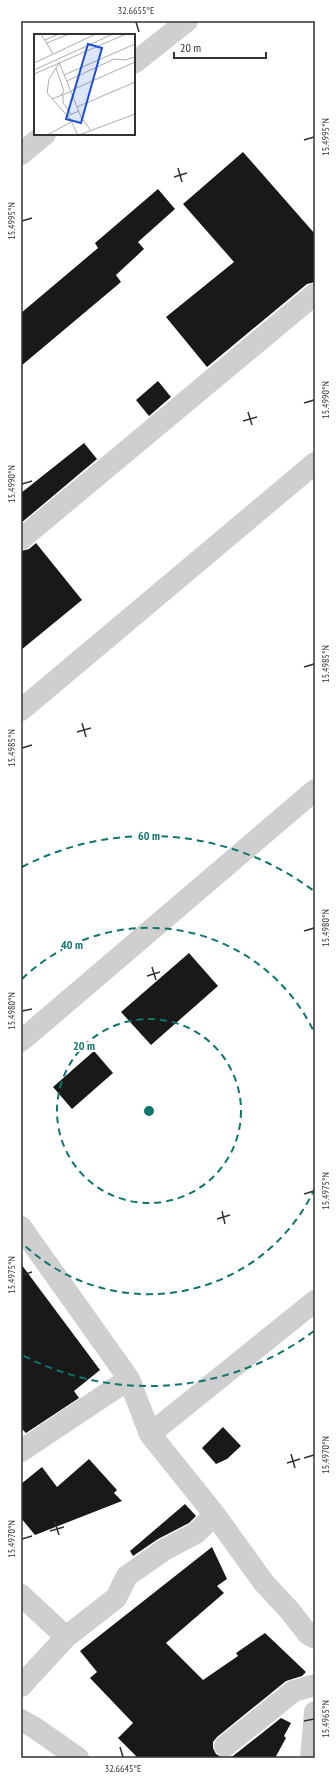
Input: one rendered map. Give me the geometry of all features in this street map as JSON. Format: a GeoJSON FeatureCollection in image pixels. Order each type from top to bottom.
{"type":"FeatureCollection","features":[{"type":"Feature","properties":{"kind":"street"},"geometry":{"type":"LineString","coordinates":[[135,62],[187,21]]}},
{"type":"Feature","properties":{"kind":"street"},"geometry":{"type":"LineString","coordinates":[[21,154],[44,135]]}},
{"type":"Feature","properties":{"kind":"street"},"geometry":{"type":"LineString","coordinates":[[21,539],[315,294]]}},
{"type":"Feature","properties":{"kind":"street"},"geometry":{"type":"LineString","coordinates":[[21,710],[315,464]]}},
{"type":"Feature","properties":{"kind":"street"},"geometry":{"type":"LineString","coordinates":[[21,1041],[315,790]]}},
{"type":"Feature","properties":{"kind":"street"},"geometry":{"type":"LineString","coordinates":[[21,1227],[129,1379],[150,1434],[215,1515],[264,1583],[290,1611],[308,1634],[315,1638]]}},
{"type":"Feature","properties":{"kind":"street"},"geometry":{"type":"LineString","coordinates":[[150,1434],[315,1301]]}},
{"type":"Feature","properties":{"kind":"street"},"geometry":{"type":"LineString","coordinates":[[21,1451],[129,1379]]}},
{"type":"Feature","properties":{"kind":"street"},"geometry":{"type":"LineString","coordinates":[[21,1686],[66,1637],[116,1598],[127,1576],[164,1550],[196,1532],[215,1515]]}},
{"type":"Feature","properties":{"kind":"street"},"geometry":{"type":"LineString","coordinates":[[21,1595],[66,1637]]}},
{"type":"Feature","properties":{"kind":"street"},"geometry":{"type":"LineString","coordinates":[[225,1746],[294,1691],[315,1685]]}},
{"type":"Feature","properties":{"kind":"street"},"geometry":{"type":"LineString","coordinates":[[311,1758],[315,1712]]}},
{"type":"Feature","properties":{"kind":"street"},"geometry":{"type":"LineString","coordinates":[[21,1720],[78,1758]]}},
{"type":"Feature","properties":{"kind":"building"},"geometry":{"type":"Polygon","coordinates":[[[243,152],[315,234],[315,282],[307,284],[207,367],[166,317],[234,262],[183,204],[243,152]]]}},
{"type":"Feature","properties":{"kind":"building"},"geometry":{"type":"Polygon","coordinates":[[[158,189],[175,209],[138,242],[144,249],[116,275],[121,282],[21,366],[21,313],[98,248],[95,243],[158,189]]]}},
{"type":"Feature","properties":{"kind":"building"},"geometry":{"type":"Polygon","coordinates":[[[158,381],[171,397],[149,416],[136,400],[158,381]]]}},
{"type":"Feature","properties":{"kind":"building"},"geometry":{"type":"Polygon","coordinates":[[[84,443],[97,459],[21,523],[21,493],[84,443]]]}},
{"type":"Feature","properties":{"kind":"building"},"geometry":{"type":"Polygon","coordinates":[[[36,543],[82,600],[21,650],[21,551],[29,549],[36,543]]]}},
{"type":"Feature","properties":{"kind":"building"},"geometry":{"type":"Polygon","coordinates":[[[189,953],[218,986],[151,1045],[121,1012],[189,953]]]}},
{"type":"Feature","properties":{"kind":"building"},"geometry":{"type":"Polygon","coordinates":[[[94,1051],[113,1073],[72,1109],[53,1087],[94,1051]]]}},
{"type":"Feature","properties":{"kind":"building"},"geometry":{"type":"Polygon","coordinates":[[[21,1264],[100,1370],[74,1391],[79,1398],[26,1433],[21,1428],[21,1264]]]}},
{"type":"Feature","properties":{"kind":"building"},"geometry":{"type":"Polygon","coordinates":[[[223,1427],[241,1446],[227,1459],[216,1464],[202,1448],[223,1427]]]}},
{"type":"Feature","properties":{"kind":"building"},"geometry":{"type":"Polygon","coordinates":[[[89,1459],[117,1490],[114,1493],[122,1501],[35,1535],[21,1518],[21,1484],[42,1467],[57,1487],[89,1459]]]}},
{"type":"Feature","properties":{"kind":"building"},"geometry":{"type":"Polygon","coordinates":[[[185,1504],[196,1516],[189,1523],[158,1539],[133,1556],[130,1551],[185,1504]]]}},
{"type":"Feature","properties":{"kind":"building"},"geometry":{"type":"Polygon","coordinates":[[[212,1547],[227,1579],[217,1586],[224,1593],[166,1643],[203,1680],[238,1656],[236,1653],[265,1633],[306,1672],[302,1676],[286,1681],[217,1737],[213,1742],[213,1748],[216,1754],[223,1758],[138,1758],[118,1738],[133,1723],[90,1678],[97,1672],[80,1651],[212,1547]]]}},
{"type":"Feature","properties":{"kind":"building"},"geometry":{"type":"Polygon","coordinates":[[[281,1718],[291,1723],[284,1736],[286,1738],[275,1758],[228,1758],[233,1756],[281,1718]]]}}]}
